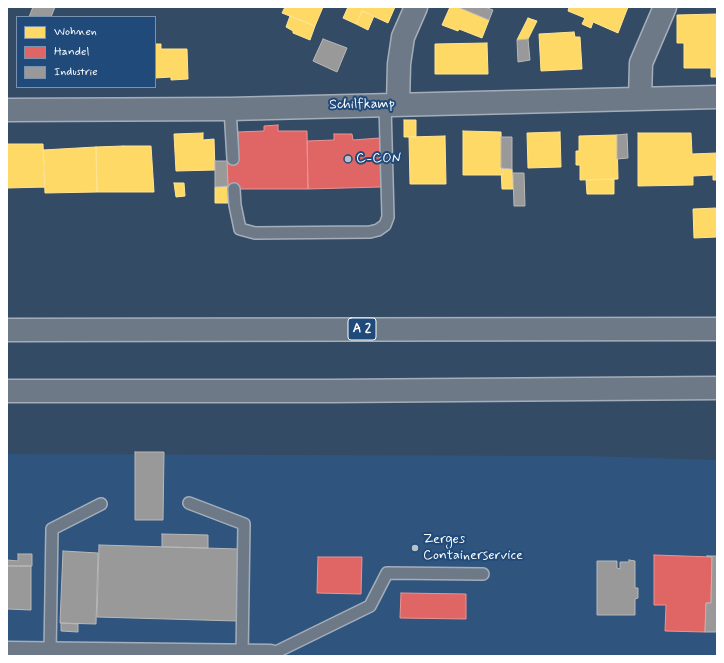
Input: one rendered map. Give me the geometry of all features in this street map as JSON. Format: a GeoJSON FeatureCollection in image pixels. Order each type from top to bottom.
{"type":"FeatureCollection","features":[{"type":"Feature","properties":{"kind":"main road"},"geometry":{"type":"LineString","coordinates":[[392,105],[403,37],[416,7]]}},
{"type":"Feature","properties":{"kind":"main road"},"geometry":{"type":"LineString","coordinates":[[640,99],[641,63],[665,7]]}},
{"type":"Feature","properties":{"kind":"main road","name":"Schilfkamp"},"geometry":{"type":"LineString","coordinates":[[7,110],[230,109],[717,97]]}},
{"type":"Feature","properties":{"kind":"main road","name":"A 2"},"geometry":{"type":"LineString","coordinates":[[7,330],[717,329]]}},
{"type":"Feature","properties":{"kind":"main road"},"geometry":{"type":"LineString","coordinates":[[7,391],[339,391],[717,388]]}},
{"type":"Feature","properties":{"kind":"main road"},"geometry":{"type":"LineString","coordinates":[[7,653],[269,656]]}},
{"type":"Feature","properties":{"kind":"lane"},"geometry":{"type":"LineString","coordinates":[[234,189],[235,204],[240,229],[255,233],[370,232],[378,230],[385,225],[388,217],[392,105]]}},
{"type":"Feature","properties":{"kind":"lane"},"geometry":{"type":"LineString","coordinates":[[230,109],[233,159]]}},
{"type":"Feature","properties":{"kind":"lane"},"geometry":{"type":"LineString","coordinates":[[189,503],[244,524],[242,656]]}},
{"type":"Feature","properties":{"kind":"lane"},"geometry":{"type":"LineString","coordinates":[[50,654],[52,529],[101,504]]}},
{"type":"Feature","properties":{"kind":"lane"},"geometry":{"type":"LineString","coordinates":[[269,656],[370,606],[387,573],[483,574]]}},
{"type":"Feature","properties":{"kind":"shaded area"},"geometry":{"type":"Polygon","coordinates":[[[7,454],[585,456],[717,460],[717,656],[7,656],[7,454]]]}},
{"type":"Feature","properties":{"kind":"building: Wohnen"},"geometry":{"type":"Polygon","coordinates":[[[285,7],[323,7],[315,26],[282,13],[285,7]]]}},
{"type":"Feature","properties":{"kind":"building: Wohnen"},"geometry":{"type":"Polygon","coordinates":[[[348,7],[395,7],[388,23],[362,11],[356,24],[343,18],[348,7]]]}},
{"type":"Feature","properties":{"kind":"building: Wohnen"},"geometry":{"type":"Polygon","coordinates":[[[450,7],[458,7],[489,20],[482,38],[459,29],[458,31],[442,25],[450,7]]]}},
{"type":"Feature","properties":{"kind":"building: Wohnen"},"geometry":{"type":"Polygon","coordinates":[[[569,7],[628,7],[618,33],[593,22],[591,28],[582,24],[585,18],[568,11],[569,7]]]}},
{"type":"Feature","properties":{"kind":"building: Wohnen"},"geometry":{"type":"Polygon","coordinates":[[[362,11],[374,16],[368,30],[356,24],[362,11]]]}},
{"type":"Feature","properties":{"kind":"building: Wohnen"},"geometry":{"type":"Polygon","coordinates":[[[717,14],[717,77],[711,77],[711,68],[684,68],[684,43],[677,43],[677,15],[717,14]]]}},
{"type":"Feature","properties":{"kind":"building: Wohnen"},"geometry":{"type":"Polygon","coordinates":[[[290,16],[315,26],[310,40],[293,33],[293,31],[286,27],[290,16]]]}},
{"type":"Feature","properties":{"kind":"building: Wohnen"},"geometry":{"type":"Polygon","coordinates":[[[528,18],[537,21],[528,39],[517,40],[528,18]]]}},
{"type":"Feature","properties":{"kind":"building: Wohnen"},"geometry":{"type":"Polygon","coordinates":[[[574,32],[575,37],[580,37],[582,69],[541,71],[539,34],[574,32]]]}},
{"type":"Feature","properties":{"kind":"building: Wohnen"},"geometry":{"type":"Polygon","coordinates":[[[487,43],[488,74],[435,74],[435,44],[487,43]]]}},
{"type":"Feature","properties":{"kind":"building: Wohnen"},"geometry":{"type":"Polygon","coordinates":[[[156,44],[161,44],[161,49],[187,49],[188,79],[171,80],[171,77],[156,78],[156,44]]]}},
{"type":"Feature","properties":{"kind":"building: Wohnen"},"geometry":{"type":"Polygon","coordinates":[[[404,120],[416,120],[416,137],[404,137],[404,120]]]}},
{"type":"Feature","properties":{"kind":"building: Wohnen"},"geometry":{"type":"Polygon","coordinates":[[[463,131],[501,132],[502,175],[463,175],[463,131]]]}},
{"type":"Feature","properties":{"kind":"building: Wohnen"},"geometry":{"type":"Polygon","coordinates":[[[560,132],[561,167],[528,168],[527,133],[560,132]]]}},
{"type":"Feature","properties":{"kind":"building: Wohnen"},"geometry":{"type":"Polygon","coordinates":[[[203,133],[203,140],[214,139],[215,170],[176,171],[174,134],[203,133]]]}},
{"type":"Feature","properties":{"kind":"building: Wohnen"},"geometry":{"type":"Polygon","coordinates":[[[638,133],[691,133],[692,154],[717,153],[717,180],[713,180],[713,175],[693,176],[693,185],[638,186],[638,133]]]}},
{"type":"Feature","properties":{"kind":"building: Wohnen"},"geometry":{"type":"Polygon","coordinates":[[[617,135],[618,179],[580,180],[580,165],[576,165],[576,151],[579,151],[579,136],[617,135]]]}},
{"type":"Feature","properties":{"kind":"building: Wohnen"},"geometry":{"type":"Polygon","coordinates":[[[445,136],[446,184],[410,184],[409,137],[445,136]]]}},
{"type":"Feature","properties":{"kind":"building: Wohnen"},"geometry":{"type":"Polygon","coordinates":[[[7,144],[43,144],[45,187],[7,188],[7,144]]]}},
{"type":"Feature","properties":{"kind":"building: Wohnen"},"geometry":{"type":"Polygon","coordinates":[[[151,146],[154,192],[97,192],[96,147],[151,146]]]}},
{"type":"Feature","properties":{"kind":"building: Wohnen"},"geometry":{"type":"Polygon","coordinates":[[[96,147],[97,192],[45,193],[43,150],[96,147]]]}},
{"type":"Feature","properties":{"kind":"building: Wohnen"},"geometry":{"type":"Polygon","coordinates":[[[501,168],[512,169],[513,189],[502,189],[501,168]]]}},
{"type":"Feature","properties":{"kind":"building: Wohnen"},"geometry":{"type":"Polygon","coordinates":[[[614,179],[614,194],[587,194],[586,180],[614,179]]]}},
{"type":"Feature","properties":{"kind":"building: Wohnen"},"geometry":{"type":"Polygon","coordinates":[[[174,183],[184,183],[185,196],[176,197],[174,183]]]}},
{"type":"Feature","properties":{"kind":"building: Wohnen"},"geometry":{"type":"Polygon","coordinates":[[[228,186],[228,203],[215,203],[215,187],[228,186]]]}},
{"type":"Feature","properties":{"kind":"building: Wohnen"},"geometry":{"type":"Polygon","coordinates":[[[717,208],[717,237],[694,238],[693,209],[717,208]]]}},
{"type":"Feature","properties":{"kind":"building: Handel"},"geometry":{"type":"Polygon","coordinates":[[[278,125],[278,131],[307,131],[308,189],[228,189],[227,159],[238,159],[238,132],[264,131],[264,126],[278,125]]]}},
{"type":"Feature","properties":{"kind":"building: Handel"},"geometry":{"type":"Polygon","coordinates":[[[334,134],[352,134],[353,140],[380,138],[381,187],[308,189],[307,141],[334,140],[334,134]]]}},
{"type":"Feature","properties":{"kind":"building: Handel"},"geometry":{"type":"Polygon","coordinates":[[[654,555],[712,557],[711,603],[706,603],[705,632],[665,631],[666,605],[654,605],[654,555]]]}},
{"type":"Feature","properties":{"kind":"building: Handel"},"geometry":{"type":"Polygon","coordinates":[[[318,557],[362,557],[361,594],[317,593],[318,557]]]}},
{"type":"Feature","properties":{"kind":"building: Handel"},"geometry":{"type":"Polygon","coordinates":[[[401,593],[466,594],[466,619],[400,618],[401,593]]]}},
{"type":"Feature","properties":{"kind":"building: Industrie"},"geometry":{"type":"Polygon","coordinates":[[[33,7],[55,7],[51,16],[29,16],[33,7]]]}},
{"type":"Feature","properties":{"kind":"building: Industrie"},"geometry":{"type":"Polygon","coordinates":[[[458,7],[485,7],[493,10],[489,20],[458,7]]]}},
{"type":"Feature","properties":{"kind":"building: Industrie"},"geometry":{"type":"Polygon","coordinates":[[[323,39],[347,48],[337,72],[313,61],[323,39]]]}},
{"type":"Feature","properties":{"kind":"building: Industrie"},"geometry":{"type":"Polygon","coordinates":[[[528,39],[530,60],[518,62],[517,40],[528,39]]]}},
{"type":"Feature","properties":{"kind":"building: Industrie"},"geometry":{"type":"Polygon","coordinates":[[[627,134],[628,158],[617,159],[617,135],[627,134]]]}},
{"type":"Feature","properties":{"kind":"building: Industrie"},"geometry":{"type":"Polygon","coordinates":[[[501,137],[512,137],[512,169],[501,168],[501,137]]]}},
{"type":"Feature","properties":{"kind":"building: Industrie"},"geometry":{"type":"Polygon","coordinates":[[[215,161],[227,161],[228,186],[215,187],[215,161]]]}},
{"type":"Feature","properties":{"kind":"building: Industrie"},"geometry":{"type":"Polygon","coordinates":[[[513,173],[524,173],[525,206],[514,206],[513,173]]]}},
{"type":"Feature","properties":{"kind":"building: Industrie"},"geometry":{"type":"Polygon","coordinates":[[[135,452],[164,452],[163,520],[135,520],[135,452]]]}},
{"type":"Feature","properties":{"kind":"building: Industrie"},"geometry":{"type":"Polygon","coordinates":[[[162,534],[208,535],[208,548],[162,547],[162,534]]]}},
{"type":"Feature","properties":{"kind":"building: Industrie"},"geometry":{"type":"Polygon","coordinates":[[[99,545],[239,549],[237,621],[97,617],[99,545]]]}},
{"type":"Feature","properties":{"kind":"building: Industrie"},"geometry":{"type":"Polygon","coordinates":[[[63,551],[98,553],[96,624],[60,623],[63,551]]]}},
{"type":"Feature","properties":{"kind":"building: Industrie"},"geometry":{"type":"Polygon","coordinates":[[[18,554],[32,554],[32,566],[7,566],[7,560],[18,561],[18,554]]]}},
{"type":"Feature","properties":{"kind":"building: Industrie"},"geometry":{"type":"Polygon","coordinates":[[[707,556],[717,556],[717,632],[705,632],[706,603],[711,603],[712,557],[707,556]]]}},
{"type":"Feature","properties":{"kind":"building: Industrie"},"geometry":{"type":"Polygon","coordinates":[[[629,560],[635,561],[635,588],[638,588],[638,598],[635,599],[635,615],[597,615],[597,561],[617,561],[617,568],[620,569],[620,562],[629,562],[629,560]]]}},
{"type":"Feature","properties":{"kind":"building: Industrie"},"geometry":{"type":"Polygon","coordinates":[[[7,566],[31,566],[31,610],[7,609],[7,566]]]}},
{"type":"Feature","properties":{"kind":"building: Industrie"},"geometry":{"type":"Polygon","coordinates":[[[61,623],[78,624],[78,632],[61,631],[61,623]]]}},
{"type":"Feature","properties":{"kind":"place","name":"C-CON"},"geometry":{"type":"Point","coordinates":[348,159]}},
{"type":"Feature","properties":{"kind":"place","name":"Zerges Containerservice"},"geometry":{"type":"Point","coordinates":[415,548]}}]}
